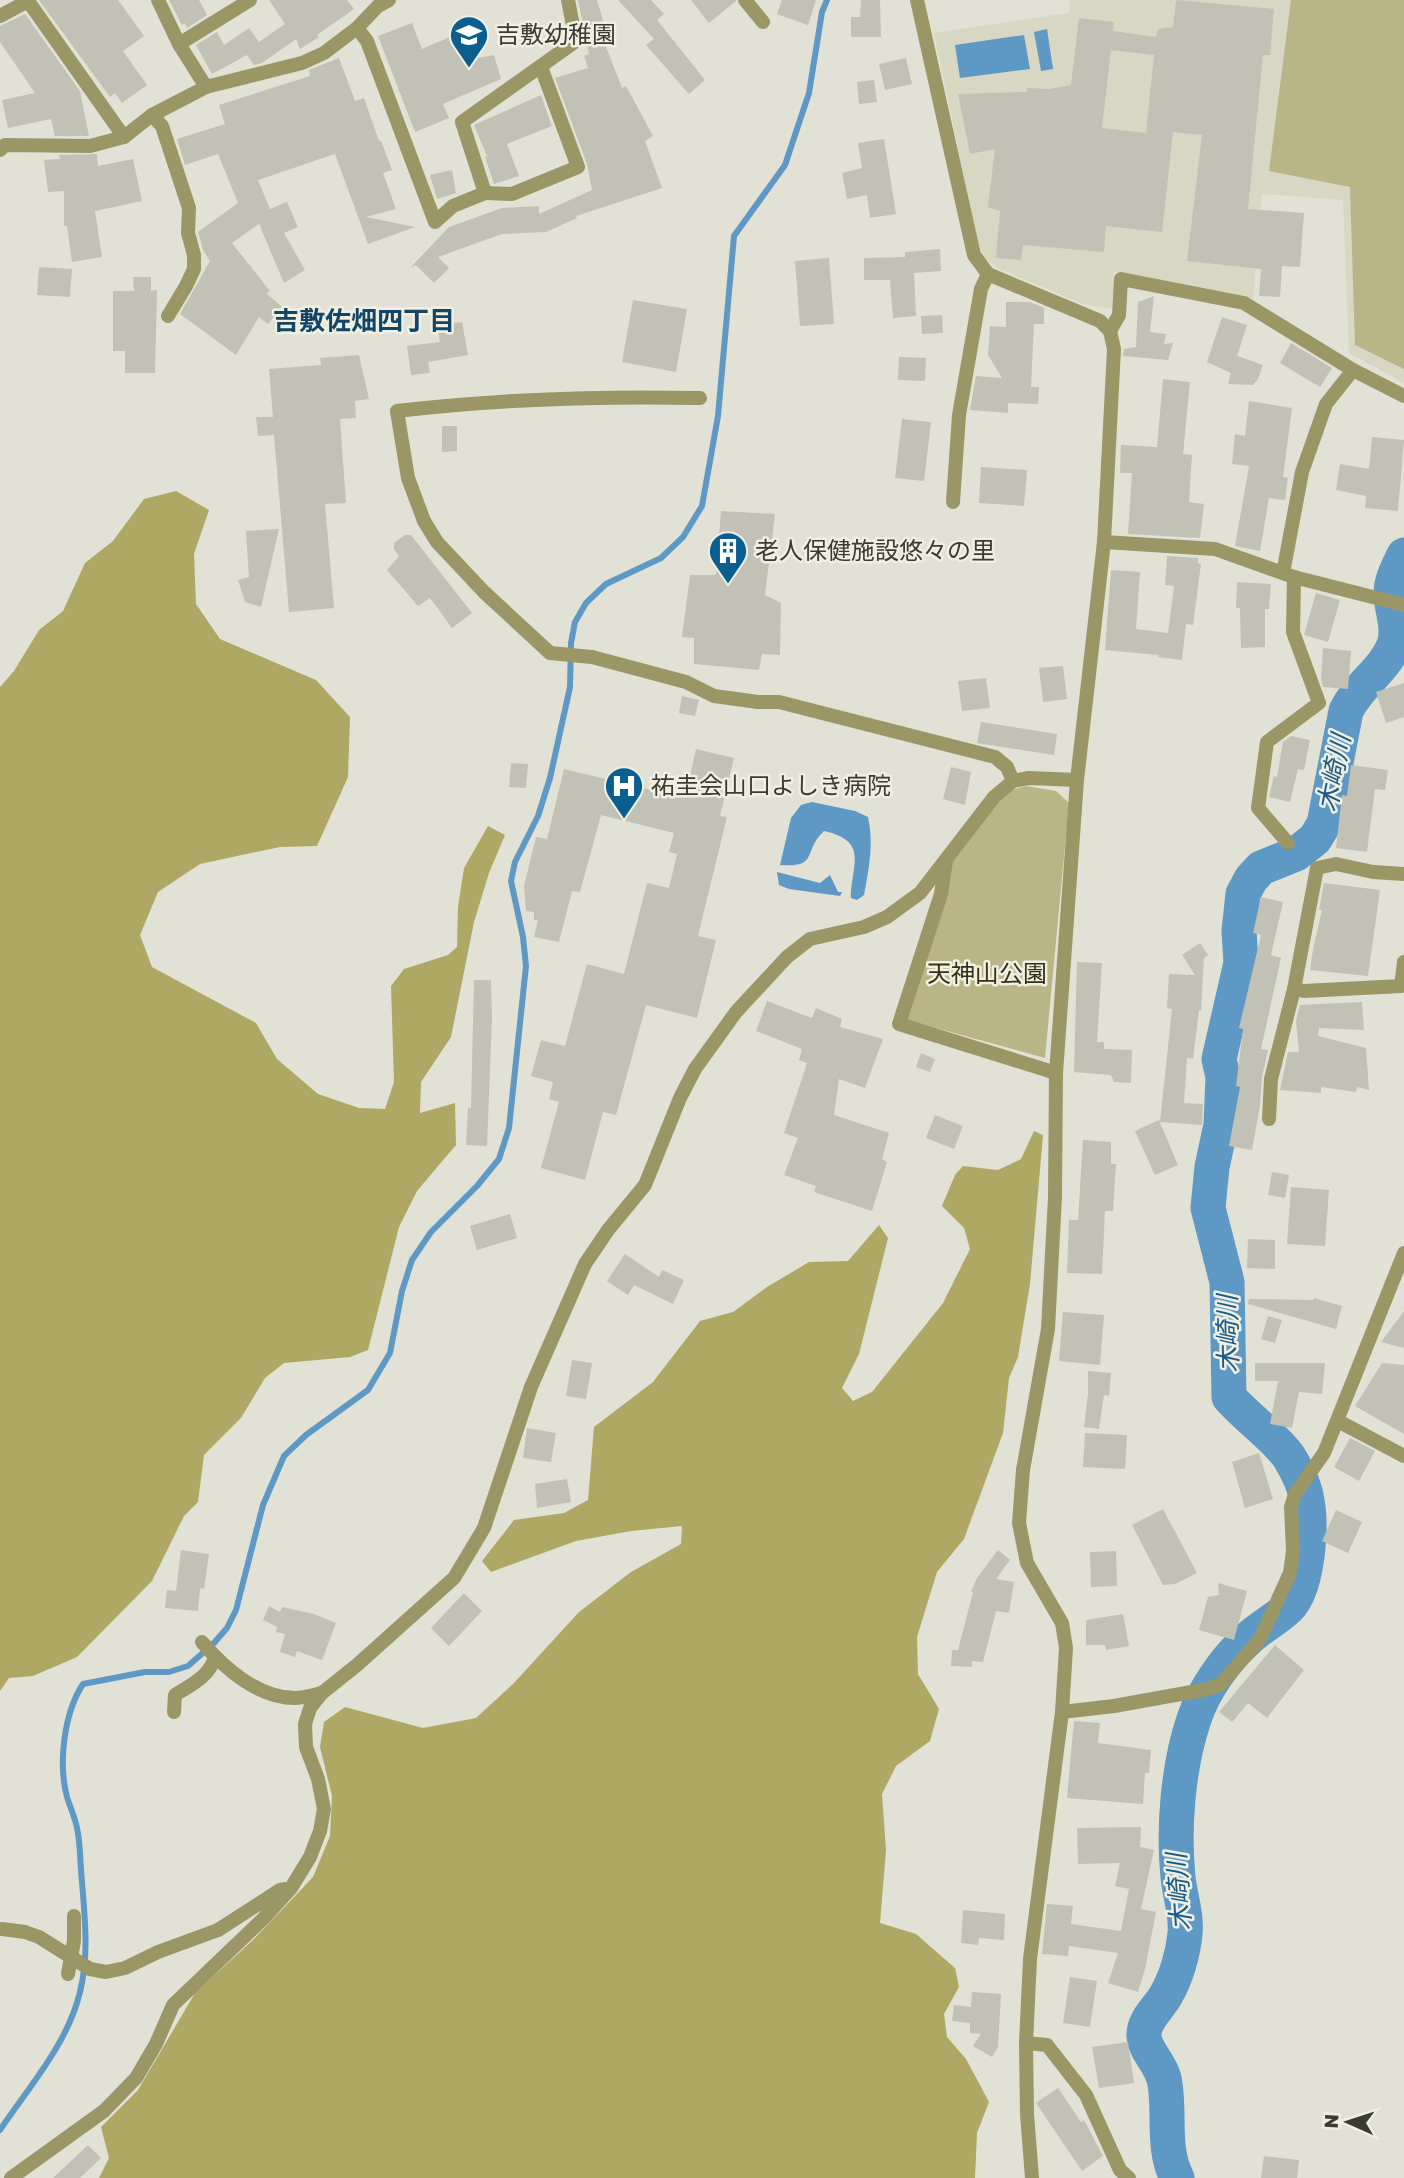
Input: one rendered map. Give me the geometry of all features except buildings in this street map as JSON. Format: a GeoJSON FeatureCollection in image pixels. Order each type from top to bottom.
{"type":"FeatureCollection","features":[{"type":"Feature","properties":{"kind":"street"},"geometry":{"type":"LineString","coordinates":[[159,0],[179,44],[206,87]]}},
{"type":"Feature","properties":{"kind":"street"},"geometry":{"type":"LineString","coordinates":[[179,44],[250,0]]}},
{"type":"Feature","properties":{"kind":"street"},"geometry":{"type":"LineString","coordinates":[[485,193],[462,122],[576,41],[568,0]]}},
{"type":"Feature","properties":{"kind":"street"},"geometry":{"type":"LineString","coordinates":[[745,0],[764,22]]}},
{"type":"Feature","properties":{"kind":"street"},"geometry":{"type":"LineString","coordinates":[[917,0],[974,254],[988,274],[1100,321],[1111,331]]}},
{"type":"Feature","properties":{"kind":"street"},"geometry":{"type":"LineString","coordinates":[[0,16],[28,1],[124,137]]}},
{"type":"Feature","properties":{"kind":"street"},"geometry":{"type":"LineString","coordinates":[[0,150],[5,145],[90,146],[124,137],[152,115],[206,87],[302,63],[324,53],[357,28],[380,2]]}},
{"type":"Feature","properties":{"kind":"street"},"geometry":{"type":"LineString","coordinates":[[357,28],[368,41],[435,222],[453,206],[485,193],[512,194],[578,167],[541,66]]}},
{"type":"Feature","properties":{"kind":"street"},"geometry":{"type":"LineString","coordinates":[[152,115],[162,126],[186,197],[189,208],[188,233],[194,256],[194,269],[168,316]]}},
{"type":"Feature","properties":{"kind":"street"},"geometry":{"type":"LineString","coordinates":[[953,502],[958,415],[981,289],[988,274]]}},
{"type":"Feature","properties":{"kind":"street"},"geometry":{"type":"LineString","coordinates":[[1032,2178],[1027,2114],[1030,1959],[1062,1712],[1066,1648],[1062,1623],[1027,1563],[1019,1524],[1023,1470],[1049,1317],[1055,1197],[1056,1073],[1077,780],[1104,542],[1114,349],[1111,331],[1119,315],[1121,279],[1244,303],[1353,370],[1404,396]]}},
{"type":"Feature","properties":{"kind":"street"},"geometry":{"type":"LineString","coordinates":[[1289,843],[1258,808],[1267,742],[1319,703],[1293,632],[1288,575],[1301,472],[1326,404],[1353,370]]}},
{"type":"Feature","properties":{"kind":"street"},"geometry":{"type":"LineString","coordinates":[[700,398],[544,398],[469,402],[397,411],[408,478],[424,521],[437,542],[484,592],[550,653],[569,654],[686,682],[714,696],[779,702],[995,757],[1007,766],[1013,781]]}},
{"type":"Feature","properties":{"kind":"street"},"geometry":{"type":"LineString","coordinates":[[1104,542],[1215,549],[1288,575],[1404,605]]}},
{"type":"Feature","properties":{"kind":"street"},"geometry":{"type":"LineString","coordinates":[[11,2178],[104,2111],[136,2078],[156,2044],[173,2005],[263,1919],[291,1888],[310,1857],[320,1831],[324,1808],[318,1779],[306,1747],[305,1724],[310,1709],[322,1693],[454,1578],[484,1528],[531,1387],[585,1264],[608,1230],[645,1185],[680,1098],[695,1069],[736,1012],[787,957],[810,939],[863,927],[887,917],[920,893],[994,797],[1013,781],[1029,778],[1077,780]]}},
{"type":"Feature","properties":{"kind":"street"},"geometry":{"type":"LineString","coordinates":[[946,861],[942,894],[899,1024],[1056,1073]]}},
{"type":"Feature","properties":{"kind":"street"},"geometry":{"type":"LineString","coordinates":[[1269,1119],[1271,1079],[1294,989],[1317,868],[1336,864],[1373,872],[1404,874]]}},
{"type":"Feature","properties":{"kind":"street"},"geometry":{"type":"LineString","coordinates":[[1294,989],[1304,991],[1401,986],[1404,962]]}},
{"type":"Feature","properties":{"kind":"street"},"geometry":{"type":"LineString","coordinates":[[1062,1712],[1114,1706],[1220,1685],[1259,1639],[1290,1573],[1293,1551],[1291,1507],[1295,1494],[1324,1453],[1404,1253]]}},
{"type":"Feature","properties":{"kind":"street"},"geometry":{"type":"LineString","coordinates":[[1338,1421],[1404,1456]]}},
{"type":"Feature","properties":{"kind":"street"},"geometry":{"type":"LineString","coordinates":[[202,1642],[240,1678],[275,1695],[295,1698],[322,1693]]}},
{"type":"Feature","properties":{"kind":"street"},"geometry":{"type":"LineString","coordinates":[[174,1713],[175,1695],[199,1680],[213,1665],[215,1657]]}},
{"type":"Feature","properties":{"kind":"street"},"geometry":{"type":"LineString","coordinates":[[2,1929],[39,1937],[90,1969],[106,1972],[125,1968],[158,1952],[218,1930],[280,1890],[291,1888]]}},
{"type":"Feature","properties":{"kind":"street"},"geometry":{"type":"LineString","coordinates":[[68,1974],[74,1941],[74,1916]]}},
{"type":"Feature","properties":{"kind":"street"},"geometry":{"type":"LineString","coordinates":[[1027,2043],[1047,2045],[1086,2095],[1121,2170],[1129,2178]]}},
{"type":"Feature","properties":{"kind":"shaded area"},"geometry":{"type":"Polygon","coordinates":[[[1070,0],[1404,0],[1404,383],[1349,353],[1343,200],[1262,194],[1253,299],[1114,271],[1112,309],[1083,304],[997,268],[985,258],[978,244],[934,33],[1069,13],[1070,0]]]}},
{"type":"Feature","properties":{"kind":"shaded area"},"geometry":{"type":"Polygon","coordinates":[[[176,491],[209,510],[194,554],[196,604],[220,639],[316,680],[350,717],[348,777],[317,846],[280,847],[200,864],[158,892],[140,935],[152,967],[256,1023],[277,1059],[318,1094],[359,1108],[385,1109],[394,1082],[391,986],[404,969],[448,955],[457,947],[458,907],[464,868],[488,826],[505,835],[489,873],[474,922],[451,1037],[421,1082],[420,1113],[455,1103],[456,1145],[417,1191],[399,1227],[368,1350],[350,1357],[284,1363],[265,1378],[241,1418],[204,1455],[198,1502],[184,1516],[152,1581],[77,1657],[33,1676],[9,1678],[0,1691],[0,687],[14,671],[39,630],[63,611],[85,563],[113,541],[144,499],[176,491]]]}},
{"type":"Feature","properties":{"kind":"shaded area"},"geometry":{"type":"Polygon","coordinates":[[[1034,1131],[1043,1135],[1030,1284],[1018,1357],[1009,1378],[1003,1433],[964,1539],[937,1572],[917,1637],[918,1674],[939,1709],[930,1741],[896,1766],[882,1794],[886,1850],[880,1923],[916,1934],[955,1968],[959,1987],[944,2014],[947,2037],[966,2059],[989,2102],[977,2133],[975,2178],[99,2178],[109,2158],[101,2127],[138,2090],[195,1993],[254,1939],[313,1877],[330,1836],[332,1796],[320,1747],[324,1722],[345,1707],[423,1728],[476,1718],[514,1683],[579,1612],[631,1572],[681,1544],[682,1526],[631,1531],[576,1541],[491,1572],[482,1561],[514,1520],[564,1513],[588,1500],[594,1427],[653,1382],[700,1321],[733,1312],[767,1287],[809,1262],[848,1261],[879,1225],[888,1238],[859,1354],[842,1388],[853,1401],[872,1392],[943,1303],[970,1249],[964,1228],[942,1206],[955,1175],[963,1166],[998,1170],[1021,1159],[1034,1131]]]}},
{"type":"Feature","properties":{"kind":"green space"},"geometry":{"type":"Polygon","coordinates":[[[1291,0],[1404,0],[1404,369],[1355,345],[1350,187],[1269,171],[1291,0]]]}},
{"type":"Feature","properties":{"kind":"green space","name":"天神山公園"},"geometry":{"type":"Polygon","coordinates":[[[1026,786],[1056,791],[1069,803],[1045,1058],[907,1020],[951,863],[978,825],[1008,791],[1026,786]]]}},
{"type":"Feature","properties":{"kind":"water"},"geometry":{"type":"Polygon","coordinates":[[[1047,29],[1053,69],[1041,71],[1034,32],[1047,29]]]}},
{"type":"Feature","properties":{"kind":"water"},"geometry":{"type":"Polygon","coordinates":[[[1024,35],[1030,69],[960,78],[955,45],[1024,35]]]}},
{"type":"Feature","properties":{"kind":"water"},"geometry":{"type":"Polygon","coordinates":[[[812,802],[855,811],[868,817],[871,837],[869,866],[864,895],[857,900],[851,898],[855,865],[853,848],[838,835],[824,831],[817,838],[806,861],[801,864],[780,865],[791,818],[801,805],[812,802]]]}},
{"type":"Feature","properties":{"kind":"water"},"geometry":{"type":"Polygon","coordinates":[[[777,872],[820,883],[830,875],[838,892],[842,892],[840,896],[789,889],[779,885],[777,872]]]}},
{"type":"Feature","properties":{"kind":"waterway"},"geometry":{"type":"LineString","coordinates":[[0,2130],[67,2029],[83,1977],[85,1931],[79,1843],[64,1784],[63,1769],[64,1739],[76,1696],[83,1684],[145,1672],[169,1672],[188,1666],[227,1628],[236,1610],[263,1505],[284,1456],[306,1435],[368,1390],[390,1353],[402,1291],[412,1260],[431,1232],[477,1186],[499,1159],[509,1128],[526,966],[511,881],[515,862],[538,816],[550,778],[570,687],[571,643],[575,622],[586,603],[606,584],[661,558],[683,537],[702,506],[718,416],[734,236],[785,165],[809,93],[822,12],[827,0]]}},
{"type":"Feature","properties":{"kind":"waterway","name":"木崎川"},"geometry":{"type":"LineString","coordinates":[[1177,2178],[1168,2144],[1164,2077],[1147,2048],[1144,2030],[1173,1981],[1184,1942],[1185,1919],[1178,1877],[1176,1838],[1184,1757],[1198,1708],[1224,1664],[1241,1645],[1284,1612],[1295,1599],[1304,1573],[1308,1541],[1306,1495],[1295,1467],[1276,1442],[1229,1397],[1227,1282],[1208,1208],[1212,1167],[1221,1125],[1223,1077],[1219,1059],[1241,963],[1239,931],[1243,894],[1261,868],[1296,854],[1315,839],[1324,824],[1346,711],[1357,693],[1384,663],[1396,639],[1391,591],[1404,555]]}},
{"type":"Feature","properties":{"kind":"place","name":"吉敷幼稚園"},"geometry":{"type":"Point","coordinates":[469,69]}},
{"type":"Feature","properties":{"kind":"place","name":"老人保健施設悠々の里"},"geometry":{"type":"Point","coordinates":[728,585]}},
{"type":"Feature","properties":{"kind":"place","name":"祐圭会山口よしき病院"},"geometry":{"type":"Point","coordinates":[624,820]}},
{"type":"Feature","properties":{"kind":"district","name":"吉敷佐畑四丁目"},"geometry":{"type":"Point","coordinates":[364,321]}}]}
